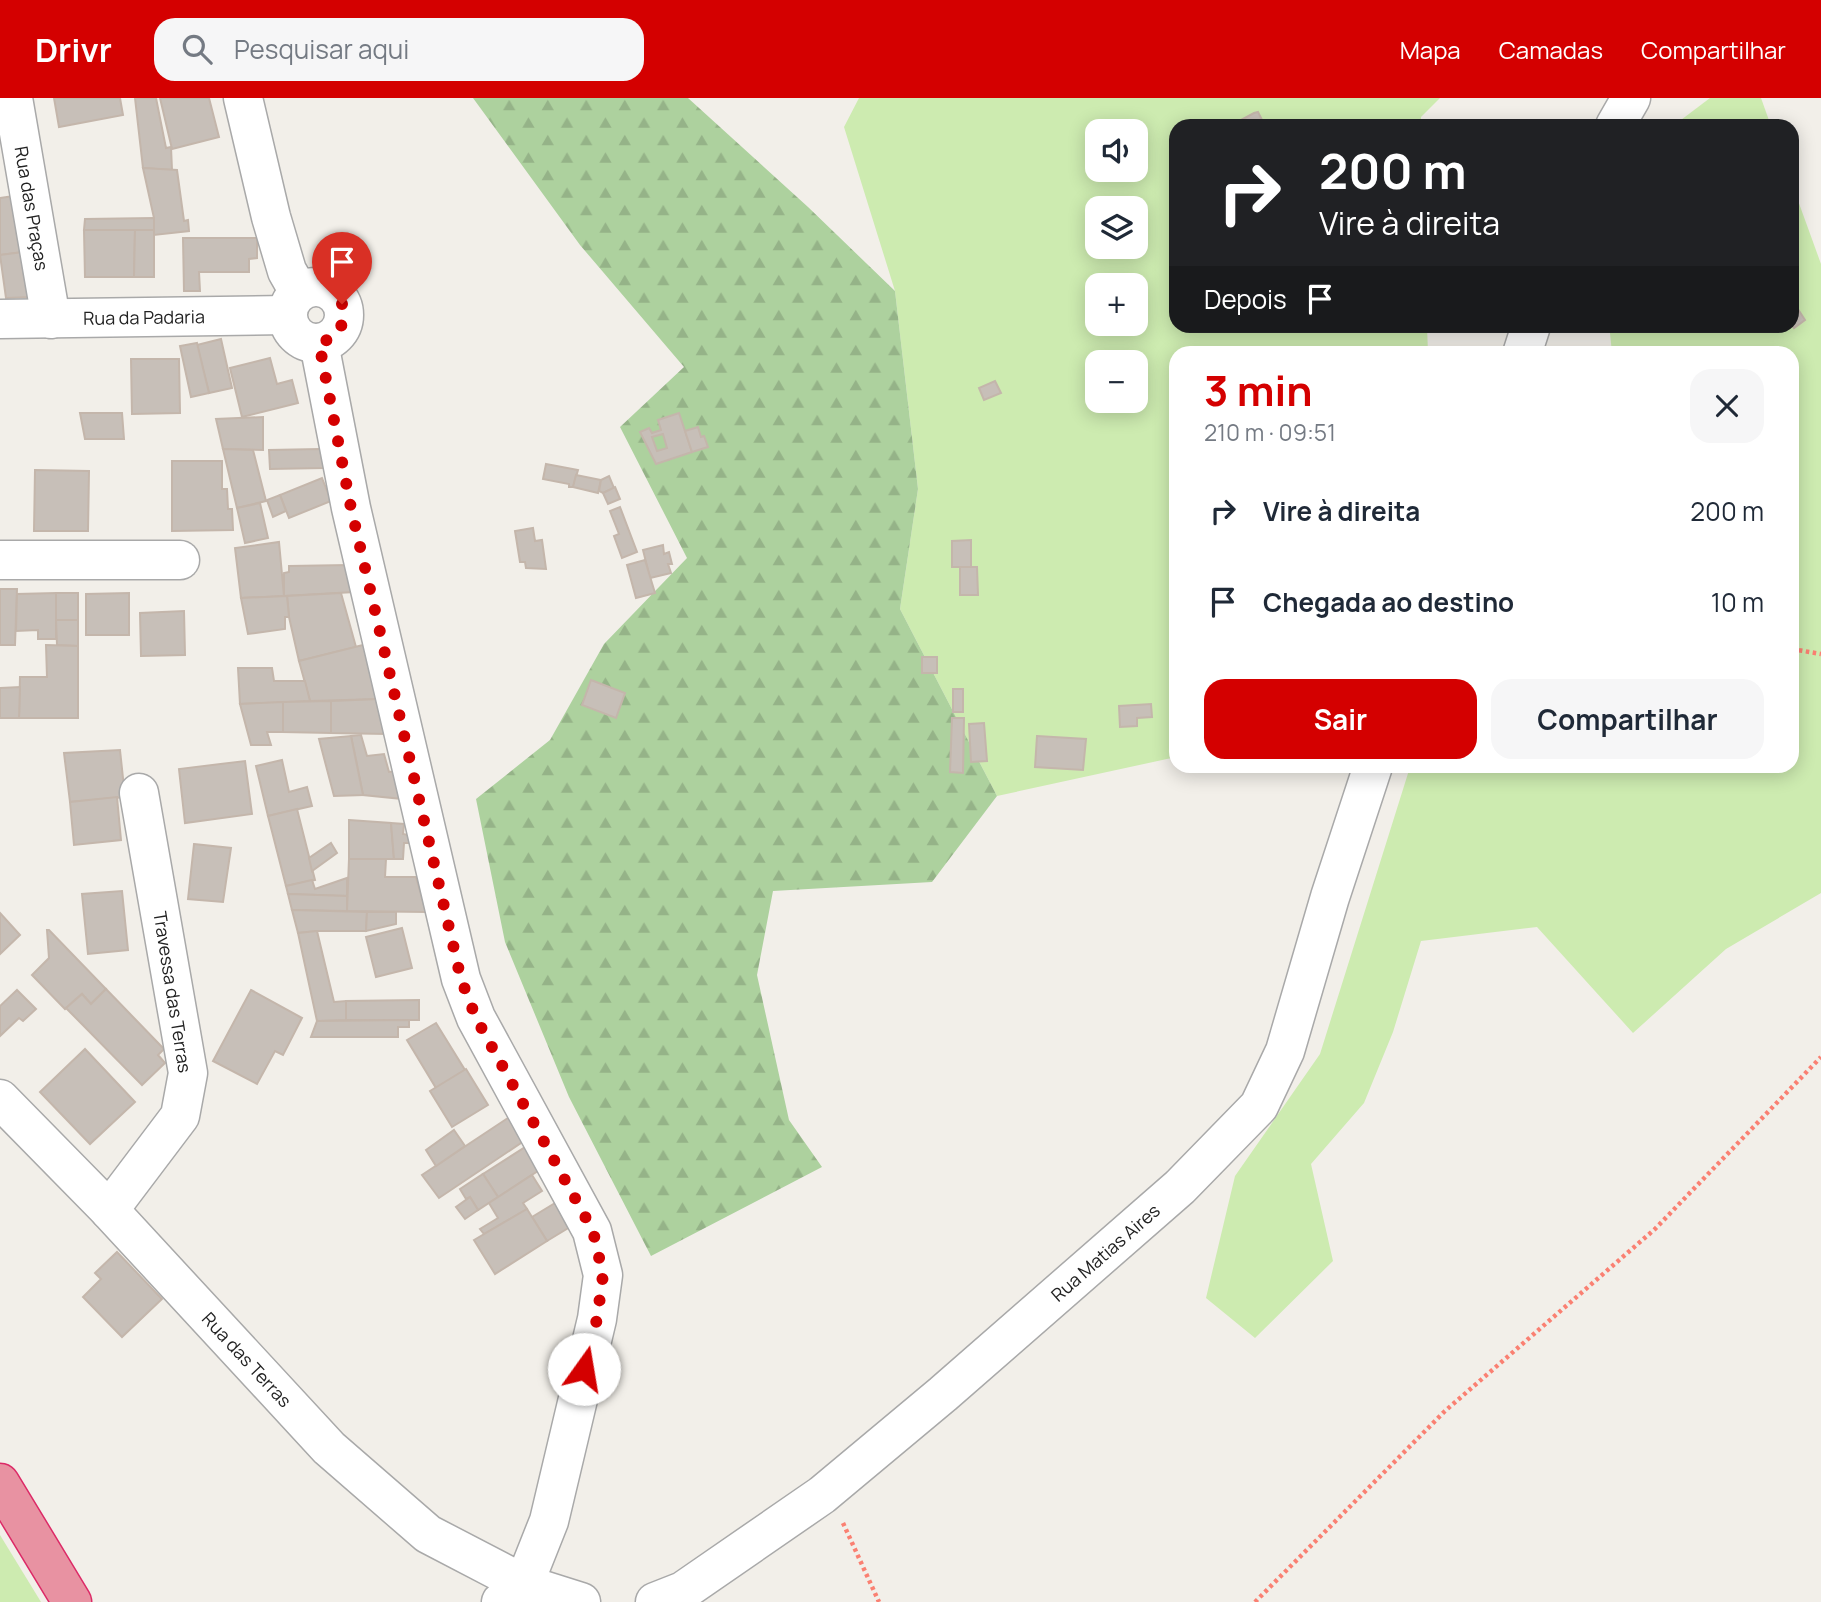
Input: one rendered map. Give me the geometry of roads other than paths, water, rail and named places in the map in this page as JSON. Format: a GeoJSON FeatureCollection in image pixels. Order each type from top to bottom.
{"type":"FeatureCollection","features":[{"type":"Feature","properties":{"kind":"highway"},"geometry":{"type":"LineString","coordinates":[[0,1483],[72,1602]]}},
{"type":"Feature","properties":{"kind":"street","name":"Rua das Praças"},"geometry":{"type":"LineString","coordinates":[[13,98],[51,319]]}},
{"type":"Feature","properties":{"kind":"street"},"geometry":{"type":"LineString","coordinates":[[243,98],[271,217],[287,271],[293,303],[291,331],[303,340],[319,343],[331,339],[340,330],[344,317],[342,304],[335,294],[324,287],[311,287],[293,303]]}},
{"type":"Feature","properties":{"kind":"street"},"geometry":{"type":"LineString","coordinates":[[1619,119],[1631,98]]}},
{"type":"Feature","properties":{"kind":"street","name":"Rua da Padaria"},"geometry":{"type":"LineString","coordinates":[[0,319],[51,319],[293,303]]}},
{"type":"Feature","properties":{"kind":"street"},"geometry":{"type":"LineString","coordinates":[[319,343],[351,508],[461,979],[476,1018],[593,1231],[603,1275],[597,1319],[549,1521],[512,1593],[580,1602]]}},
{"type":"Feature","properties":{"kind":"street"},"geometry":{"type":"LineString","coordinates":[[0,560],[180,560]]}},
{"type":"Feature","properties":{"kind":"street","name":"Rua Matias Aires"},"geometry":{"type":"LineString","coordinates":[[655,1602],[683,1591],[822,1495],[943,1394],[1180,1187],[1259,1106],[1286,1051],[1330,897],[1371,773]]}},
{"type":"Feature","properties":{"kind":"street","name":"Travessa das Terras"},"geometry":{"type":"LineString","coordinates":[[109,1210],[180,1116],[188,1073],[139,793]]}},
{"type":"Feature","properties":{"kind":"street","name":"Rua das Terras"},"geometry":{"type":"LineString","coordinates":[[0,1099],[109,1210],[329,1448],[428,1534],[512,1593]]}}]}
